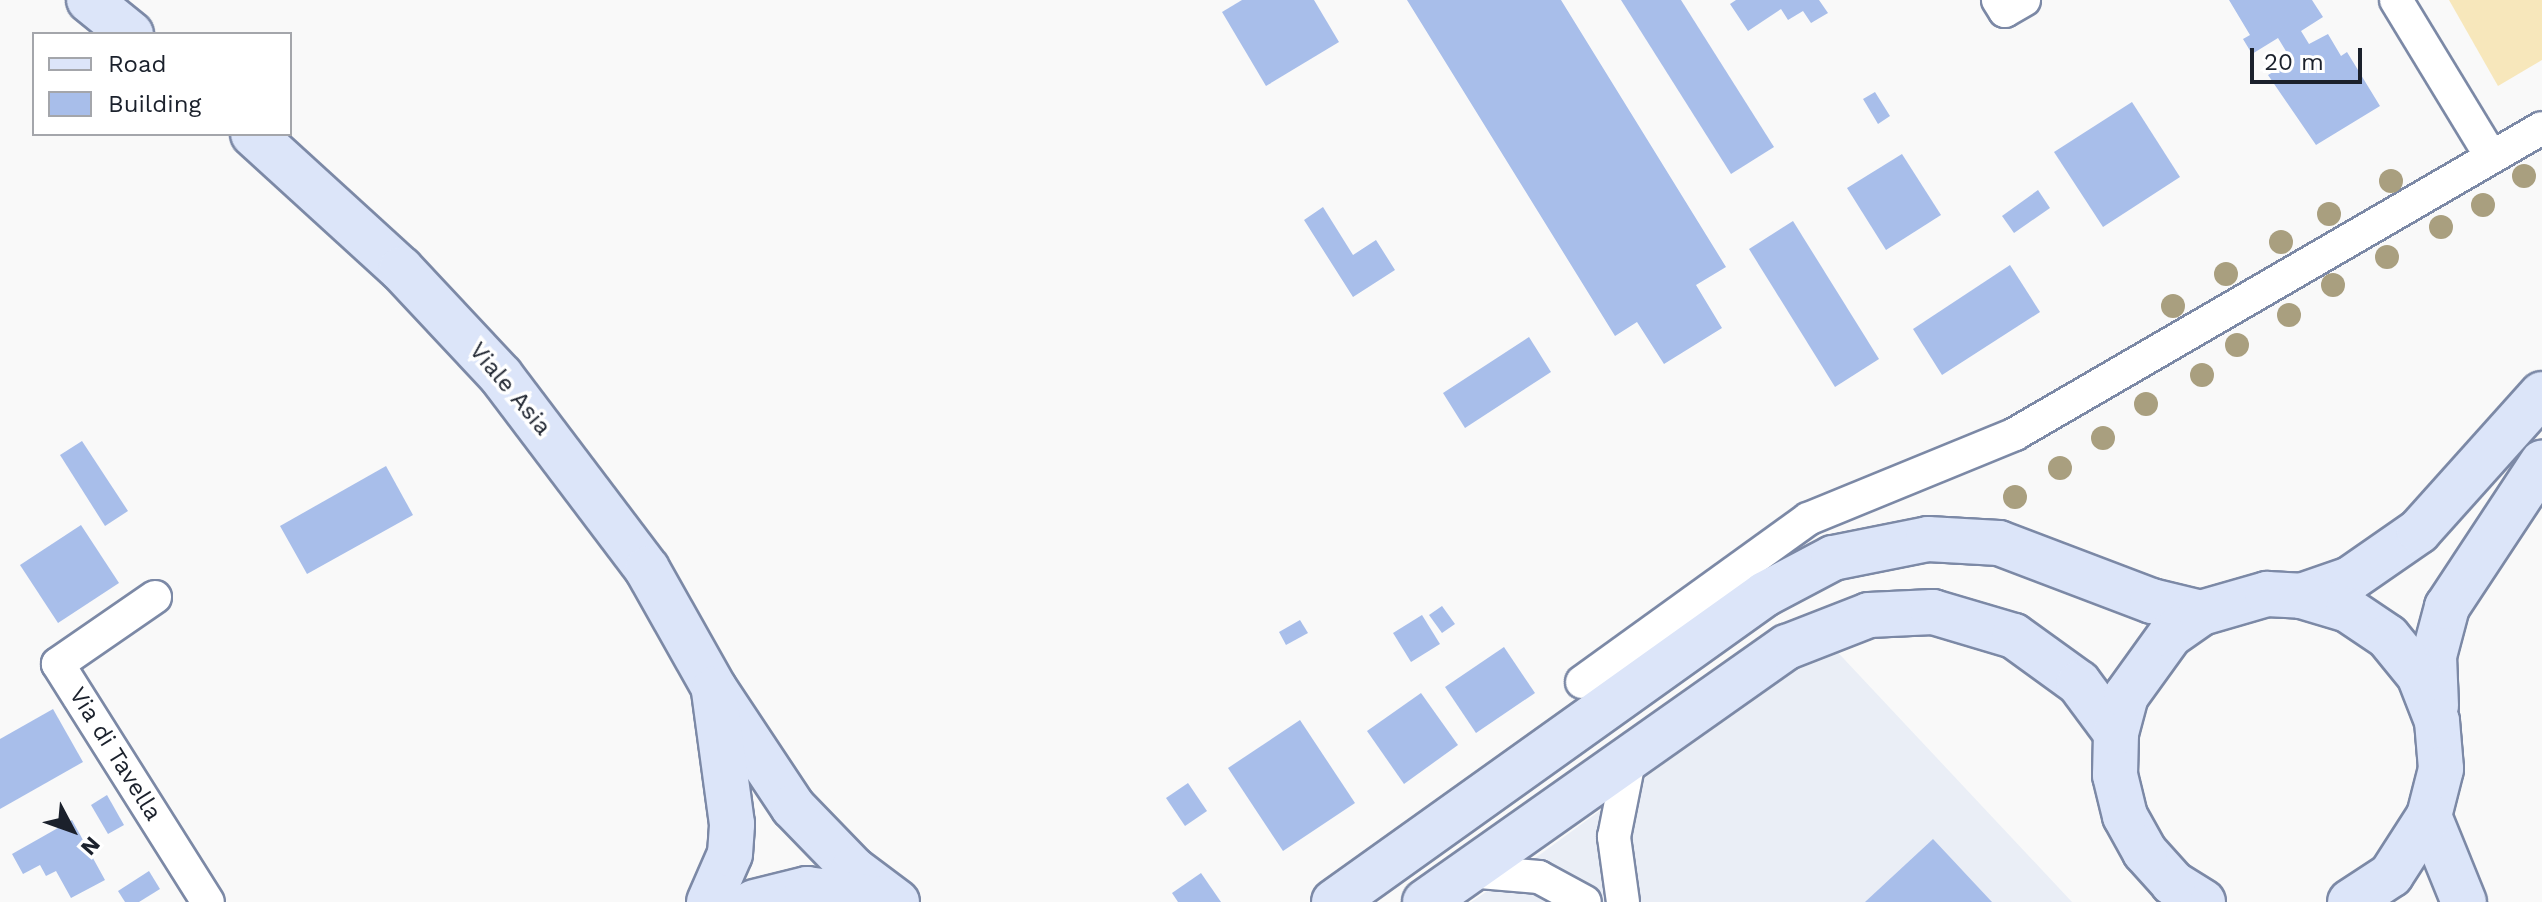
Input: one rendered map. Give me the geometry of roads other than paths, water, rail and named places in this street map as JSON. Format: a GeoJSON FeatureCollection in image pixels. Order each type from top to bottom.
{"type":"FeatureCollection","features":[{"type":"Feature","properties":{"kind":"main road"},"geometry":{"type":"LineString","coordinates":[[89,0],[129,32]]}},
{"type":"Feature","properties":{"kind":"main road","name":"Viale Asia"},"geometry":{"type":"LineString","coordinates":[[255,136],[401,269],[501,376],[624,535],[714,688],[810,829],[895,902]]}},
{"type":"Feature","properties":{"kind":"main road"},"geometry":{"type":"LineString","coordinates":[[2301,596],[2377,565],[2419,531],[2542,394]]}},
{"type":"Feature","properties":{"kind":"main road"},"geometry":{"type":"LineString","coordinates":[[2350,902],[2391,875],[2429,816],[2441,769],[2434,656],[2447,607],[2542,463]]}},
{"type":"Feature","properties":{"kind":"main road"},"geometry":{"type":"LineString","coordinates":[[1334,902],[1765,594],[1833,558],[1928,539],[1999,543],[2152,601],[2201,613]]}},
{"type":"Feature","properties":{"kind":"main road"},"geometry":{"type":"LineString","coordinates":[[2203,902],[2173,883],[2145,852],[2125,816],[2115,775],[2116,733],[2144,663],[2201,613],[2267,594],[2301,596],[2348,610],[2388,637],[2419,675],[2437,721]]}},
{"type":"Feature","properties":{"kind":"main road"},"geometry":{"type":"LineString","coordinates":[[1425,902],[1787,647],[1836,624],[1901,610],[1964,617],[2014,636],[2079,683],[2116,733]]}},
{"type":"Feature","properties":{"kind":"main road"},"geometry":{"type":"LineString","coordinates":[[709,902],[730,854],[732,824],[714,688]]}},
{"type":"Feature","properties":{"kind":"main road"},"geometry":{"type":"LineString","coordinates":[[2429,816],[2464,902]]}},
{"type":"Feature","properties":{"kind":"main road"},"geometry":{"type":"LineString","coordinates":[[754,902],[840,889],[895,902]]}},
{"type":"Feature","properties":{"kind":"street"},"geometry":{"type":"LineString","coordinates":[[1998,0],[2005,11],[2024,0]]}},
{"type":"Feature","properties":{"kind":"street"},"geometry":{"type":"LineString","coordinates":[[2396,0],[2491,156]]}},
{"type":"Feature","properties":{"kind":"street"},"geometry":{"type":"LineString","coordinates":[[1582,682],[1808,519],[2015,434],[2542,128]]}},
{"type":"Feature","properties":{"kind":"street","name":"Via di Tavella"},"geometry":{"type":"LineString","coordinates":[[155,597],[58,664],[208,902]]}},
{"type":"Feature","properties":{"kind":"street"},"geometry":{"type":"LineString","coordinates":[[1623,902],[1614,837],[1630,756]]}},
{"type":"Feature","properties":{"kind":"street"},"geometry":{"type":"LineString","coordinates":[[1468,871],[1539,877],[1585,902]]}}]}
